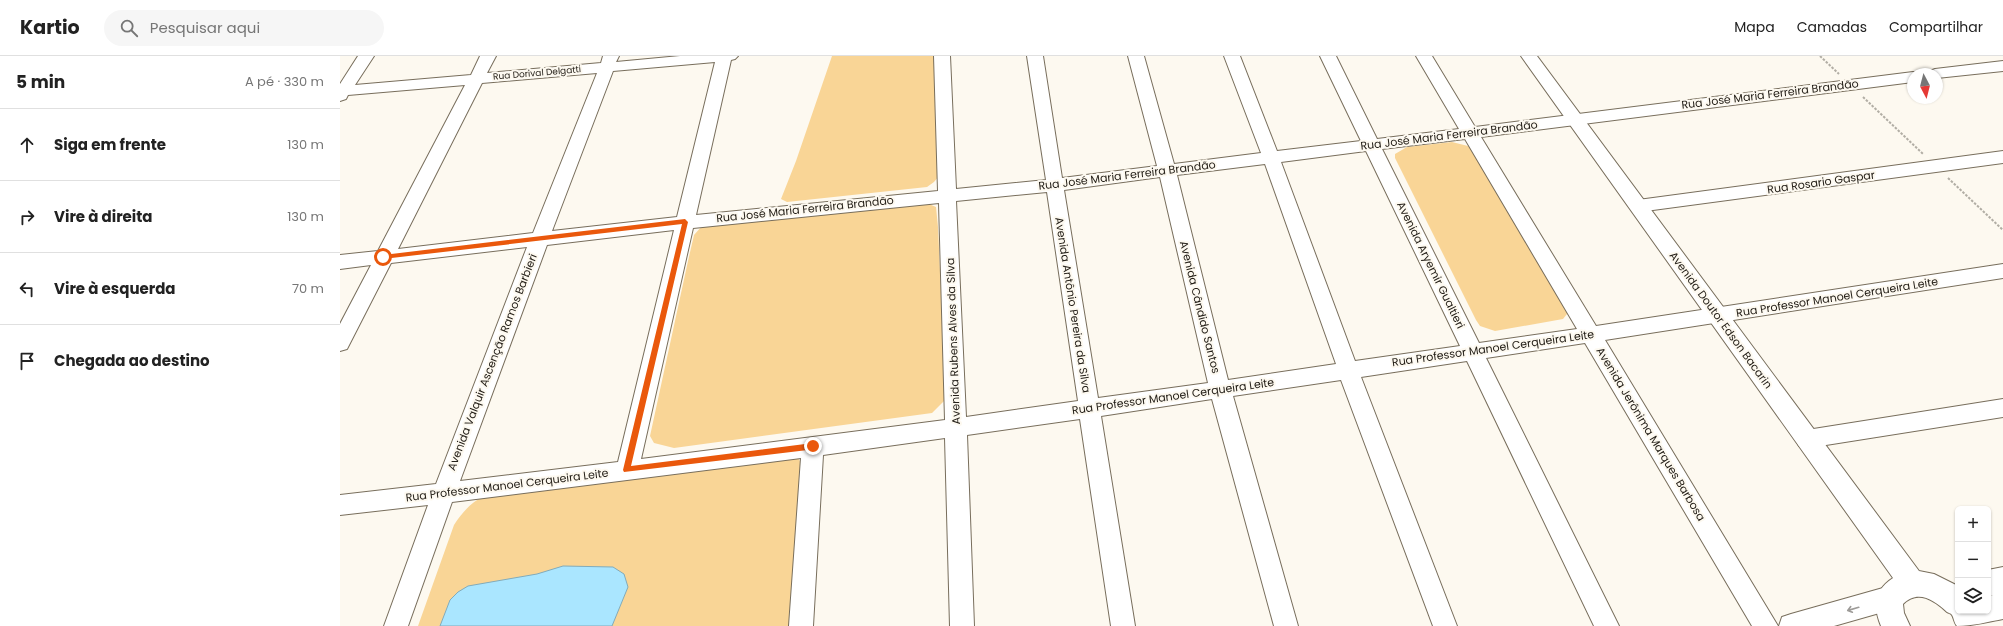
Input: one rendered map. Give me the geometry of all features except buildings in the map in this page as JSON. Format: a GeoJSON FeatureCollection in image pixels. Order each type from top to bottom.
{"type":"FeatureCollection","features":[{"type":"Feature","properties":{"kind":"street"},"geometry":{"type":"LineString","coordinates":[[342,94],[366,56]]}},
{"type":"Feature","properties":{"kind":"street"},"geometry":{"type":"LineString","coordinates":[[340,343],[488,56]]}},
{"type":"Feature","properties":{"kind":"street"},"geometry":{"type":"LineString","coordinates":[[627,470],[685,222],[726,56]]}},
{"type":"Feature","properties":{"kind":"street","name":"Rua Dorival Delgatti"},"geometry":{"type":"LineString","coordinates":[[342,94],[609,62],[726,56]]}},
{"type":"Feature","properties":{"kind":"street","name":"Avenida Rubens Alves da Silva"},"geometry":{"type":"LineString","coordinates":[[942,56],[962,626]]}},
{"type":"Feature","properties":{"kind":"street","name":"Avenida Antônio Pereira da Silva"},"geometry":{"type":"LineString","coordinates":[[1035,56],[1123,626]]}},
{"type":"Feature","properties":{"kind":"street","name":"Avenida Cândido Santos"},"geometry":{"type":"LineString","coordinates":[[1136,56],[1167,170],[1220,389],[1286,626]]}},
{"type":"Feature","properties":{"kind":"street"},"geometry":{"type":"LineString","coordinates":[[1232,56],[1271,157],[1348,370],[1445,626]]}},
{"type":"Feature","properties":{"kind":"street","name":"Avenida Aryemir Gualtieri"},"geometry":{"type":"LineString","coordinates":[[1328,56],[1373,144],[1472,352],[1607,626]]}},
{"type":"Feature","properties":{"kind":"street","name":"Avenida Jerônima Marques Barbosa"},"geometry":{"type":"LineString","coordinates":[[1424,56],[1766,626]]}},
{"type":"Feature","properties":{"kind":"street","name":"Avenida Doutor Edson Bacarin"},"geometry":{"type":"LineString","coordinates":[[1529,56],[1913,584]]}},
{"type":"Feature","properties":{"kind":"street","name":"Avenida Valquir Ascenção Ramos Barbieri"},"geometry":{"type":"LineString","coordinates":[[396,626],[443,494],[539,239],[609,62]]}},
{"type":"Feature","properties":{"kind":"street"},"geometry":{"type":"LineString","coordinates":[[1943,73],[2003,66]]}},
{"type":"Feature","properties":{"kind":"street","name":"Rua José Maria Ferreira Brandão"},"geometry":{"type":"LineString","coordinates":[[340,262],[685,222],[1054,185],[1907,78]]}},
{"type":"Feature","properties":{"kind":"street","name":"Rua Rosario Gaspar"},"geometry":{"type":"LineString","coordinates":[[1638,206],[2003,157]]}},
{"type":"Feature","properties":{"kind":"street","name":"Rua Professor Manoel Cerqueira Leite"},"geometry":{"type":"LineString","coordinates":[[340,505],[443,494],[1090,409],[2003,271]]}},
{"type":"Feature","properties":{"kind":"street"},"geometry":{"type":"LineString","coordinates":[[1807,439],[2003,408]]}},
{"type":"Feature","properties":{"kind":"street"},"geometry":{"type":"LineString","coordinates":[[801,626],[813,446]]}},
{"type":"Feature","properties":{"kind":"street"},"geometry":{"type":"LineString","coordinates":[[1991,582],[2003,580]]}},
{"type":"Feature","properties":{"kind":"street"},"geometry":{"type":"LineString","coordinates":[[1791,626],[1890,598],[1905,586],[1913,584],[1926,584],[1955,601]]}},
{"type":"Feature","properties":{"kind":"street"},"geometry":{"type":"LineString","coordinates":[[1890,598],[1889,610],[1892,620],[1896,626]]}},
{"type":"Feature","properties":{"kind":"street"},"geometry":{"type":"LineString","coordinates":[[1991,606],[2003,606]]}},
{"type":"Feature","properties":{"kind":"path"},"geometry":{"type":"LineString","coordinates":[[1820,56],[2003,230]]}},
{"type":"Feature","properties":{"kind":"shaded area"},"geometry":{"type":"Polygon","coordinates":[[[832,56],[934,56],[939,176],[934,182],[927,187],[787,202],[781,199],[796,161],[832,56]]]}},
{"type":"Feature","properties":{"kind":"shaded area"},"geometry":{"type":"Polygon","coordinates":[[[1452,142],[1468,146],[1474,152],[1569,306],[1567,314],[1563,319],[1495,331],[1480,326],[1476,320],[1395,158],[1395,154],[1407,147],[1452,142]]]}},
{"type":"Feature","properties":{"kind":"shaded area"},"geometry":{"type":"Polygon","coordinates":[[[929,204],[936,207],[938,227],[946,399],[932,413],[674,448],[654,443],[650,436],[688,261],[694,235],[702,226],[929,204]]]}},
{"type":"Feature","properties":{"kind":"shaded area"},"geometry":{"type":"Polygon","coordinates":[[[798,458],[804,467],[796,626],[418,626],[454,525],[468,508],[485,495],[798,458]]]}},
{"type":"Feature","properties":{"kind":"water"},"geometry":{"type":"Polygon","coordinates":[[[563,566],[613,567],[624,574],[628,587],[612,626],[440,626],[450,600],[458,592],[468,586],[537,574],[563,566]]]}},
{"type":"Feature","properties":{"kind":"route"},"geometry":{"type":"LineString","coordinates":[[383,257],[685,222],[627,470],[813,446]]}}]}
